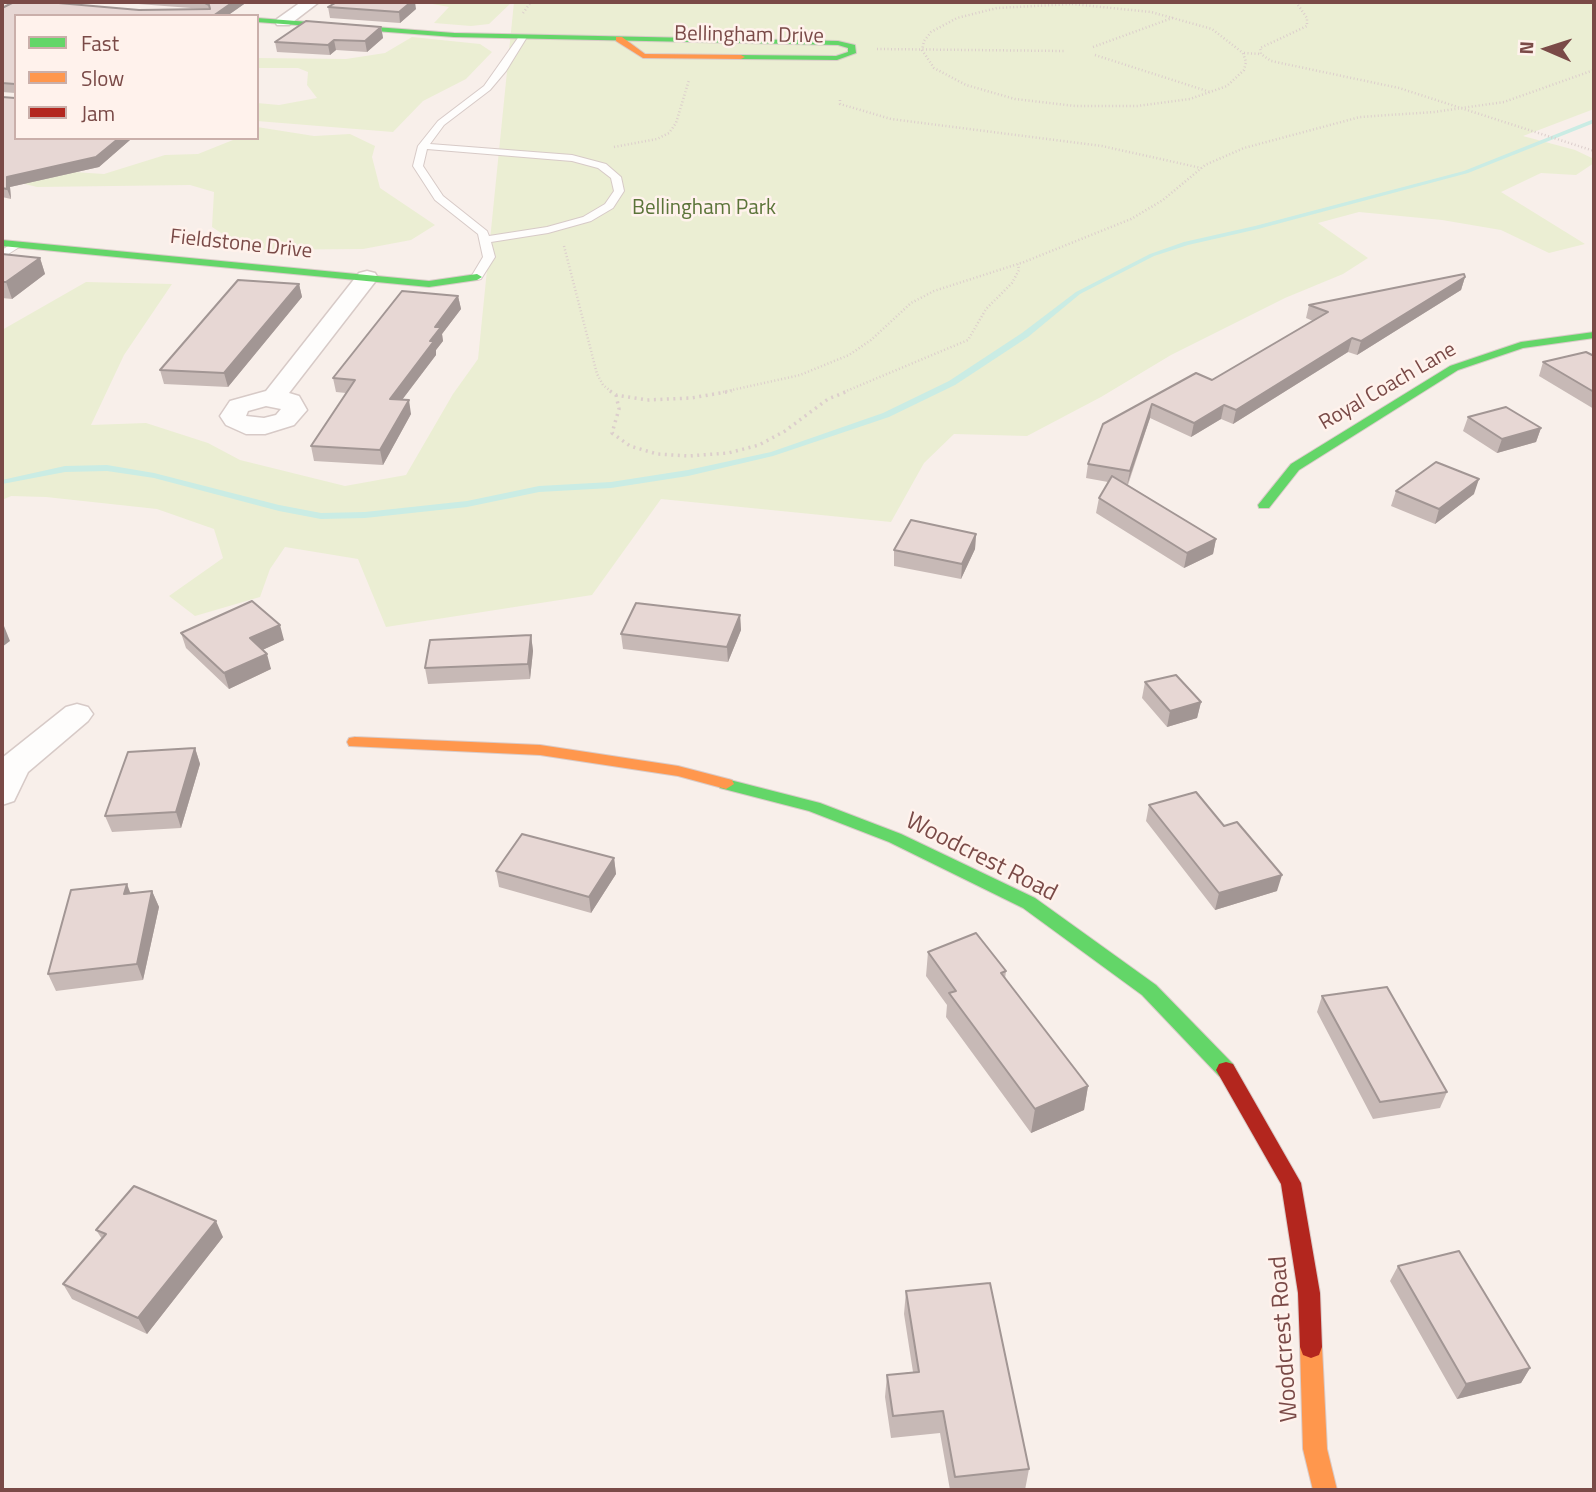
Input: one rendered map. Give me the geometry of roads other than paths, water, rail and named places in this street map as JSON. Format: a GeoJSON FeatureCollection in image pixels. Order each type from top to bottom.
{"type":"FeatureCollection","features":[{"type":"Feature","properties":{"kind":"street"},"geometry":{"type":"LineString","coordinates":[[283,22],[311,2]]}},
{"type":"Feature","properties":{"kind":"street","name":"Bellingham Drive"},"geometry":{"type":"LineString","coordinates":[[259,20],[454,35],[838,43],[852,48],[852,53],[837,58],[643,56],[619,39]]}},
{"type":"Feature","properties":{"kind":"street","name":"Fieldstone Drive"},"geometry":{"type":"LineString","coordinates":[[10,243],[429,284],[477,277]]}},
{"type":"Feature","properties":{"kind":"street"},"geometry":{"type":"LineString","coordinates":[[274,397],[367,278]]}},
{"type":"Feature","properties":{"kind":"street","name":"Royal Coach Lane"},"geometry":{"type":"LineString","coordinates":[[1264,505],[1295,467],[1454,368],[1521,345],[1594,335]]}},
{"type":"Feature","properties":{"kind":"street"},"geometry":{"type":"LineString","coordinates":[[2,793],[13,766],[77,714]]}},
{"type":"Feature","properties":{"kind":"street","name":"Woodcrest Road"},"geometry":{"type":"LineString","coordinates":[[355,742],[540,750],[678,771],[814,807],[895,838],[1029,903],[1149,990],[1222,1063],[1291,1182],[1309,1293],[1315,1449],[1325,1490]]}},
{"type":"Feature","properties":{"kind":"lane"},"geometry":{"type":"LineString","coordinates":[[477,277],[489,257],[483,233],[439,198],[418,166],[423,146],[441,122],[487,88],[503,69],[523,37]]}},
{"type":"Feature","properties":{"kind":"lane"},"geometry":{"type":"LineString","coordinates":[[423,146],[572,158],[602,166],[616,177],[619,191],[609,206],[587,219],[548,230],[485,240]]}},
{"type":"Feature","properties":{"kind":"lane"},"geometry":{"type":"LineString","coordinates":[[2,255],[10,243]]}},
{"type":"Feature","properties":{"kind":"waterway"},"geometry":{"type":"LineString","coordinates":[[2,482],[65,469],[107,468],[154,476],[321,516],[365,515],[467,504],[539,489],[611,485],[688,473],[773,454],[886,415],[952,383],[1025,335],[1078,293],[1152,255],[1186,243],[1256,228],[1466,172],[1594,121]]}},
{"type":"Feature","properties":{"kind":"park label","name":"Bellingham Park"},"geometry":{"type":"Point","coordinates":[704,209]}}]}
